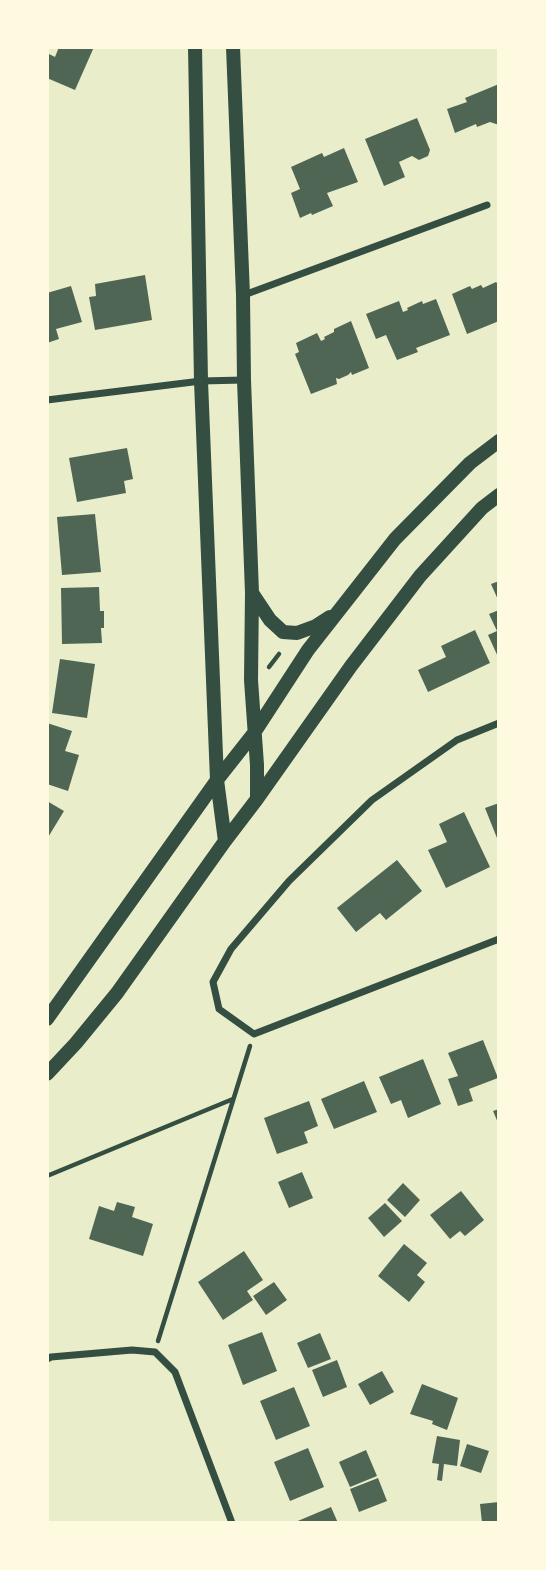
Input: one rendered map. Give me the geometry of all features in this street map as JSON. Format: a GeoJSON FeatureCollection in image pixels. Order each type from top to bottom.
{"type":"FeatureCollection","features":[{"type":"Feature","properties":{"kind":"main road"},"geometry":{"type":"LineString","coordinates":[[195,47],[201,381],[217,780],[225,841]]}},
{"type":"Feature","properties":{"kind":"main road"},"geometry":{"type":"LineString","coordinates":[[233,47],[252,593],[251,680],[257,799]]}},
{"type":"Feature","properties":{"kind":"main road"},"geometry":{"type":"LineString","coordinates":[[47,1019],[217,780],[254,733],[308,650],[395,539],[470,463],[499,441]]}},
{"type":"Feature","properties":{"kind":"main road"},"geometry":{"type":"LineString","coordinates":[[47,1074],[117,993],[351,666],[420,576],[482,508],[499,495]]}},
{"type":"Feature","properties":{"kind":"main road"},"geometry":{"type":"LineString","coordinates":[[252,593],[270,620],[283,632],[297,633],[338,613]]}},
{"type":"Feature","properties":{"kind":"street"},"geometry":{"type":"LineString","coordinates":[[243,295],[487,205]]}},
{"type":"Feature","properties":{"kind":"street"},"geometry":{"type":"LineString","coordinates":[[47,400],[201,381],[244,380]]}},
{"type":"Feature","properties":{"kind":"street"},"geometry":{"type":"LineString","coordinates":[[499,723],[457,740],[372,800],[289,881],[231,949],[214,982],[219,1009],[254,1034],[499,939]]}},
{"type":"Feature","properties":{"kind":"street"},"geometry":{"type":"LineString","coordinates":[[47,1359],[132,1350],[155,1352],[175,1372],[232,1523]]}},
{"type":"Feature","properties":{"kind":"path"},"geometry":{"type":"LineString","coordinates":[[266,670],[279,654]]}},
{"type":"Feature","properties":{"kind":"path"},"geometry":{"type":"LineString","coordinates":[[155,1352],[254,1034]]}},
{"type":"Feature","properties":{"kind":"path"},"geometry":{"type":"LineString","coordinates":[[47,1176],[233,1099]]}},
{"type":"Feature","properties":{"kind":"building"},"geometry":{"type":"Polygon","coordinates":[[[59,47],[94,47],[75,90],[47,78],[47,53],[55,57],[59,47]]]}},
{"type":"Feature","properties":{"kind":"building"},"geometry":{"type":"Polygon","coordinates":[[[499,84],[499,125],[490,122],[477,127],[476,124],[455,133],[447,109],[467,102],[465,98],[499,84]]]}},
{"type":"Feature","properties":{"kind":"building"},"geometry":{"type":"Polygon","coordinates":[[[417,118],[430,150],[428,156],[419,160],[412,156],[399,162],[405,177],[384,186],[365,139],[417,118]]]}},
{"type":"Feature","properties":{"kind":"building"},"geometry":{"type":"Polygon","coordinates":[[[344,148],[358,182],[327,193],[333,206],[300,218],[291,193],[300,189],[291,167],[322,153],[324,157],[344,148]]]}},
{"type":"Feature","properties":{"kind":"building"},"geometry":{"type":"Polygon","coordinates":[[[145,275],[152,320],[95,330],[89,297],[96,296],[95,284],[145,275]]]}},
{"type":"Feature","properties":{"kind":"building"},"geometry":{"type":"Polygon","coordinates":[[[496,282],[499,285],[499,321],[467,334],[452,294],[470,286],[472,289],[481,285],[483,288],[496,282]]]}},
{"type":"Feature","properties":{"kind":"building"},"geometry":{"type":"Polygon","coordinates":[[[71,286],[82,322],[56,329],[59,339],[47,343],[47,293],[71,286]]]}},
{"type":"Feature","properties":{"kind":"building"},"geometry":{"type":"Polygon","coordinates":[[[436,299],[450,335],[416,348],[418,352],[397,360],[386,335],[376,339],[366,314],[399,301],[403,312],[422,301],[423,304],[436,299]]]}},
{"type":"Feature","properties":{"kind":"building"},"geometry":{"type":"Polygon","coordinates":[[[351,321],[369,368],[336,378],[337,384],[311,394],[295,354],[299,352],[296,343],[317,333],[321,341],[334,332],[334,329],[351,321]]]}},
{"type":"Feature","properties":{"kind":"building"},"geometry":{"type":"Polygon","coordinates":[[[127,448],[133,479],[124,481],[126,493],[77,502],[69,458],[127,448]]]}},
{"type":"Feature","properties":{"kind":"building"},"geometry":{"type":"Polygon","coordinates":[[[95,514],[101,572],[62,575],[57,517],[95,514]]]}},
{"type":"Feature","properties":{"kind":"building"},"geometry":{"type":"Polygon","coordinates":[[[499,581],[499,602],[491,584],[499,581]]]}},
{"type":"Feature","properties":{"kind":"building"},"geometry":{"type":"Polygon","coordinates":[[[99,587],[100,611],[104,611],[102,643],[62,644],[61,588],[99,587]]]}},
{"type":"Feature","properties":{"kind":"building"},"geometry":{"type":"Polygon","coordinates":[[[499,610],[499,659],[488,635],[497,631],[489,614],[499,610]]]}},
{"type":"Feature","properties":{"kind":"building"},"geometry":{"type":"Polygon","coordinates":[[[475,630],[490,663],[428,692],[418,670],[446,657],[441,646],[475,630]]]}},
{"type":"Feature","properties":{"kind":"building"},"geometry":{"type":"Polygon","coordinates":[[[60,659],[95,664],[87,718],[52,713],[60,659]]]}},
{"type":"Feature","properties":{"kind":"building"},"geometry":{"type":"Polygon","coordinates":[[[47,723],[72,731],[65,751],[79,755],[68,791],[47,784],[47,723]]]}},
{"type":"Feature","properties":{"kind":"building"},"geometry":{"type":"Polygon","coordinates":[[[47,801],[64,811],[47,839],[47,801]]]}},
{"type":"Feature","properties":{"kind":"building"},"geometry":{"type":"Polygon","coordinates":[[[499,803],[499,843],[485,808],[499,803]]]}},
{"type":"Feature","properties":{"kind":"building"},"geometry":{"type":"Polygon","coordinates":[[[464,812],[490,867],[446,888],[428,850],[447,842],[439,824],[464,812]]]}},
{"type":"Feature","properties":{"kind":"building"},"geometry":{"type":"Polygon","coordinates":[[[397,860],[422,891],[386,920],[380,913],[356,932],[337,908],[397,860]]]}},
{"type":"Feature","properties":{"kind":"building"},"geometry":{"type":"Polygon","coordinates":[[[483,1040],[498,1078],[469,1089],[473,1101],[458,1106],[448,1079],[458,1076],[448,1053],[483,1040]]]}},
{"type":"Feature","properties":{"kind":"building"},"geometry":{"type":"Polygon","coordinates":[[[423,1059],[441,1104],[408,1118],[401,1100],[391,1104],[379,1077],[423,1059]]]}},
{"type":"Feature","properties":{"kind":"building"},"geometry":{"type":"Polygon","coordinates":[[[364,1081],[377,1112],[334,1129],[321,1099],[364,1081]]]}},
{"type":"Feature","properties":{"kind":"building"},"geometry":{"type":"Polygon","coordinates":[[[309,1101],[318,1126],[304,1132],[308,1143],[277,1154],[264,1118],[309,1101]]]}},
{"type":"Feature","properties":{"kind":"building"},"geometry":{"type":"Polygon","coordinates":[[[499,1109],[499,1125],[493,1111],[499,1109]]]}},
{"type":"Feature","properties":{"kind":"building"},"geometry":{"type":"Polygon","coordinates":[[[302,1172],[313,1198],[289,1208],[278,1182],[302,1172]]]}},
{"type":"Feature","properties":{"kind":"building"},"geometry":{"type":"Polygon","coordinates":[[[403,1183],[420,1200],[405,1217],[387,1200],[403,1183]]]}},
{"type":"Feature","properties":{"kind":"building"},"geometry":{"type":"Polygon","coordinates":[[[461,1191],[484,1220],[465,1236],[460,1231],[450,1239],[430,1215],[461,1191]]]}},
{"type":"Feature","properties":{"kind":"building"},"geometry":{"type":"Polygon","coordinates":[[[117,1202],[135,1207],[132,1217],[153,1224],[143,1256],[89,1239],[99,1206],[114,1211],[117,1202]]]}},
{"type":"Feature","properties":{"kind":"building"},"geometry":{"type":"Polygon","coordinates":[[[385,1203],[402,1221],[384,1237],[368,1218],[385,1203]]]}},
{"type":"Feature","properties":{"kind":"building"},"geometry":{"type":"Polygon","coordinates":[[[404,1244],[427,1263],[417,1275],[425,1282],[409,1302],[378,1276],[404,1244]]]}},
{"type":"Feature","properties":{"kind":"building"},"geometry":{"type":"Polygon","coordinates":[[[244,1251],[263,1280],[247,1291],[253,1300],[223,1320],[198,1282],[244,1251]]]}},
{"type":"Feature","properties":{"kind":"building"},"geometry":{"type":"Polygon","coordinates":[[[274,1282],[287,1300],[266,1315],[253,1296],[274,1282]]]}},
{"type":"Feature","properties":{"kind":"building"},"geometry":{"type":"Polygon","coordinates":[[[262,1332],[277,1371],[243,1385],[228,1345],[262,1332]]]}},
{"type":"Feature","properties":{"kind":"building"},"geometry":{"type":"Polygon","coordinates":[[[320,1333],[331,1359],[308,1368],[297,1343],[320,1333]]]}},
{"type":"Feature","properties":{"kind":"building"},"geometry":{"type":"Polygon","coordinates":[[[337,1360],[347,1387],[323,1397],[312,1370],[337,1360]]]}},
{"type":"Feature","properties":{"kind":"building"},"geometry":{"type":"Polygon","coordinates":[[[382,1371],[394,1392],[370,1405],[358,1384],[382,1371]]]}},
{"type":"Feature","properties":{"kind":"building"},"geometry":{"type":"Polygon","coordinates":[[[422,1384],[458,1398],[447,1430],[432,1424],[433,1421],[410,1414],[422,1384]]]}},
{"type":"Feature","properties":{"kind":"building"},"geometry":{"type":"Polygon","coordinates":[[[294,1387],[310,1426],[276,1440],[260,1401],[294,1387]]]}},
{"type":"Feature","properties":{"kind":"building"},"geometry":{"type":"Polygon","coordinates":[[[437,1436],[460,1440],[457,1466],[444,1464],[442,1481],[437,1480],[439,1464],[432,1463],[437,1436]]]}},
{"type":"Feature","properties":{"kind":"building"},"geometry":{"type":"Polygon","coordinates":[[[467,1444],[489,1451],[481,1473],[460,1466],[467,1444]]]}},
{"type":"Feature","properties":{"kind":"building"},"geometry":{"type":"Polygon","coordinates":[[[308,1448],[324,1487],[290,1501],[274,1462],[308,1448]]]}},
{"type":"Feature","properties":{"kind":"building"},"geometry":{"type":"Polygon","coordinates":[[[366,1450],[377,1476],[350,1487],[339,1462],[366,1450]]]}},
{"type":"Feature","properties":{"kind":"building"},"geometry":{"type":"Polygon","coordinates":[[[378,1478],[387,1501],[359,1512],[350,1489],[378,1478]]]}},
{"type":"Feature","properties":{"kind":"building"},"geometry":{"type":"Polygon","coordinates":[[[499,1502],[499,1523],[482,1523],[480,1504],[499,1502]]]}},
{"type":"Feature","properties":{"kind":"building"},"geometry":{"type":"Polygon","coordinates":[[[331,1507],[338,1523],[293,1523],[331,1507]]]}}]}
